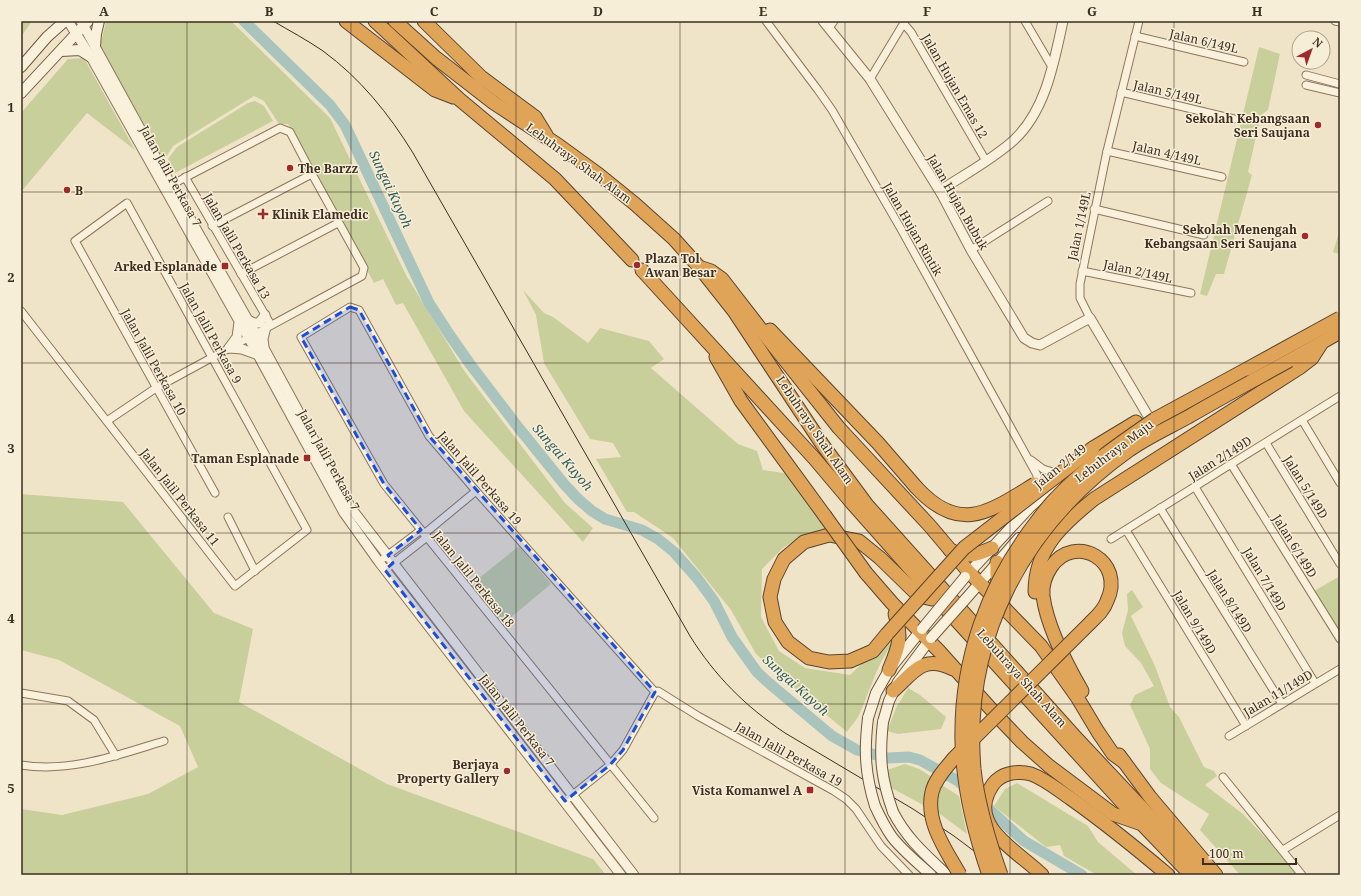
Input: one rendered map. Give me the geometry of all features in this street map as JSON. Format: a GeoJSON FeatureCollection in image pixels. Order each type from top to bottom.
{"type":"FeatureCollection","features":[{"type":"Feature","properties":{"kind":"highway"},"geometry":{"type":"LineString","coordinates":[[346,21],[435,90],[459,99]]}},
{"type":"Feature","properties":{"kind":"highway","name":"Lebuhraya Shah Alam"},"geometry":{"type":"LineString","coordinates":[[375,21],[459,99],[554,179],[632,260]]}},
{"type":"Feature","properties":{"kind":"highway","name":"Lebuhraya Shah Alam"},"geometry":{"type":"LineString","coordinates":[[395,21],[436,58],[494,104],[548,138],[598,174],[635,204],[674,240],[700,268],[738,318],[822,444],[867,505],[1078,740],[1205,875]]}},
{"type":"Feature","properties":{"kind":"highway"},"geometry":{"type":"LineString","coordinates":[[424,21],[481,77],[535,117],[548,138]]}},
{"type":"Feature","properties":{"kind":"highway"},"geometry":{"type":"LineString","coordinates":[[700,268],[711,271],[722,279],[839,428],[930,526],[968,575],[1041,646],[1077,697],[1113,754],[1124,762]]}},
{"type":"Feature","properties":{"kind":"highway","name":"Lebuhraya Shah Alam"},"geometry":{"type":"LineString","coordinates":[[642,270],[814,458],[938,600],[1141,823],[1191,875]]}},
{"type":"Feature","properties":{"kind":"highway","name":"Lebuhraya Maju"},"geometry":{"type":"LineString","coordinates":[[988,875],[970,810],[964,772],[962,713],[969,664],[977,634],[989,600],[1016,550],[1055,498],[1083,472],[1122,442],[1153,420],[1337,317]]}},
{"type":"Feature","properties":{"kind":"highway"},"geometry":{"type":"LineString","coordinates":[[754,321],[766,327],[778,338],[878,443],[916,486],[937,506],[953,514],[970,515],[988,511],[1136,422],[1153,420]]}},
{"type":"Feature","properties":{"kind":"highway"},"geometry":{"type":"LineString","coordinates":[[702,334],[741,401],[866,573],[892,603],[925,635],[1022,742],[1050,766],[1113,814],[1141,823]]}},
{"type":"Feature","properties":{"kind":"highway","name":"Lebuhraya Maju"},"geometry":{"type":"LineString","coordinates":[[1001,875],[981,810],[974,770],[973,728],[976,689],[985,646],[997,611],[1014,576],[1026,556],[1044,529],[1058,513],[1090,481],[1128,450],[1340,334]]}},
{"type":"Feature","properties":{"kind":"highway"},"geometry":{"type":"LineString","coordinates":[[1056,636],[1043,619],[1035,592],[1035,580],[1041,557],[1059,530],[1094,499],[1299,368],[1312,358],[1322,343]]}},
{"type":"Feature","properties":{"kind":"highway"},"geometry":{"type":"LineString","coordinates":[[938,600],[919,596],[880,558],[859,541],[829,535],[804,542],[784,559],[774,579],[770,597],[776,622],[788,642],[810,658],[829,662],[850,661],[873,650],[887,634],[964,548],[1093,448]]}},
{"type":"Feature","properties":{"kind":"highway"},"geometry":{"type":"LineString","coordinates":[[948,549],[958,554],[974,556],[992,548]]}},
{"type":"Feature","properties":{"kind":"highway"},"geometry":{"type":"LineString","coordinates":[[960,875],[940,840],[930,807],[932,791],[940,776],[954,758],[1090,623],[1099,614],[1108,601],[1112,585],[1109,571],[1102,560],[1091,554],[1076,552],[1062,556],[1052,565],[1045,578],[1043,586],[1043,595],[1056,636],[1074,677],[1102,728],[1124,762],[1150,797],[1216,875]]}},
{"type":"Feature","properties":{"kind":"highway"},"geometry":{"type":"LineString","coordinates":[[997,562],[996,574],[998,585],[1010,615]]}},
{"type":"Feature","properties":{"kind":"highway"},"geometry":{"type":"LineString","coordinates":[[889,670],[900,637],[899,626],[892,603]]}},
{"type":"Feature","properties":{"kind":"highway"},"geometry":{"type":"LineString","coordinates":[[893,691],[917,669],[927,663],[936,662],[957,671]]}},
{"type":"Feature","properties":{"kind":"highway"},"geometry":{"type":"LineString","coordinates":[[1042,875],[1000,839],[990,827],[986,816],[986,798],[996,781],[1005,775],[1019,772],[1031,774],[1048,783],[1101,820],[1168,875]]}},
{"type":"Feature","properties":{"kind":"main road"},"geometry":{"type":"LineString","coordinates":[[47,37],[57,21]]}},
{"type":"Feature","properties":{"kind":"main road"},"geometry":{"type":"LineString","coordinates":[[21,67],[47,37],[65,21]]}},
{"type":"Feature","properties":{"kind":"main road"},"geometry":{"type":"LineString","coordinates":[[95,46],[99,21]]}},
{"type":"Feature","properties":{"kind":"main road"},"geometry":{"type":"LineString","coordinates":[[21,92],[61,51],[84,22]]}},
{"type":"Feature","properties":{"kind":"main road"},"geometry":{"type":"LineString","coordinates":[[61,51],[80,50],[91,58]]}},
{"type":"Feature","properties":{"kind":"main road","name":"Jalan 2/149"},"geometry":{"type":"LineString","coordinates":[[931,875],[892,837],[875,806],[870,790],[866,769],[865,740],[868,718],[876,693],[889,670],[978,585],[997,562],[1043,513],[1081,482],[1112,460],[1164,429],[1231,396],[1340,334]]}},
{"type":"Feature","properties":{"kind":"main road","name":"Jalan 2/149"},"geometry":{"type":"LineString","coordinates":[[947,875],[913,843],[901,828],[893,812],[883,781],[881,767],[881,740],[883,722],[893,691],[925,635],[968,575],[1030,508],[1085,460],[1153,420]]}},
{"type":"Feature","properties":{"kind":"street","name":"Jalan Jalil Perkasa 7"},"geometry":{"type":"LineString","coordinates":[[68,21],[252,335],[344,514],[385,570],[621,875]]}},
{"type":"Feature","properties":{"kind":"street","name":"Jalan Hujan Rintik"},"geometry":{"type":"LineString","coordinates":[[766,21],[832,110],[905,236],[1028,457],[1037,475],[1036,495],[1030,508]]}},
{"type":"Feature","properties":{"kind":"street"},"geometry":{"type":"LineString","coordinates":[[1025,21],[1052,67]]}},
{"type":"Feature","properties":{"kind":"street"},"geometry":{"type":"LineString","coordinates":[[941,193],[944,188],[986,161],[1015,139],[1026,126],[1038,105],[1052,67],[1063,21]]}},
{"type":"Feature","properties":{"kind":"street","name":"Jalan 1/149L"},"geometry":{"type":"LineString","coordinates":[[1139,21],[1094,210],[1082,271],[1080,298],[1090,318],[1153,420]]}},
{"type":"Feature","properties":{"kind":"street"},"geometry":{"type":"LineString","coordinates":[[1335,21],[1340,22]]}},
{"type":"Feature","properties":{"kind":"street","name":"Jalan Jalil Perkasa 7"},"geometry":{"type":"LineString","coordinates":[[84,22],[95,46],[243,320]]}},
{"type":"Feature","properties":{"kind":"street"},"geometry":{"type":"LineString","coordinates":[[870,79],[905,22]]}},
{"type":"Feature","properties":{"kind":"street","name":"Jalan Hujan Emas 12"},"geometry":{"type":"LineString","coordinates":[[905,22],[986,161]]}},
{"type":"Feature","properties":{"kind":"street","name":"Jalan Hujan Bubuk"},"geometry":{"type":"LineString","coordinates":[[829,23],[870,79],[941,193],[971,250],[1024,338],[1032,343],[1040,345],[1090,318]]}},
{"type":"Feature","properties":{"kind":"street","name":"Jalan 6/149L"},"geometry":{"type":"LineString","coordinates":[[1135,36],[1244,62]]}},
{"type":"Feature","properties":{"kind":"street"},"geometry":{"type":"LineString","coordinates":[[1306,76],[1340,84]]}},
{"type":"Feature","properties":{"kind":"street"},"geometry":{"type":"LineString","coordinates":[[1306,85],[1340,93]]}},
{"type":"Feature","properties":{"kind":"street","name":"Jalan 5/149L"},"geometry":{"type":"LineString","coordinates":[[1121,92],[1234,118]]}},
{"type":"Feature","properties":{"kind":"street"},"geometry":{"type":"LineString","coordinates":[[107,421],[156,388],[362,276],[364,268],[338,223],[290,132],[280,128],[171,185]]}},
{"type":"Feature","properties":{"kind":"street","name":"Jalan 4/149L"},"geometry":{"type":"LineString","coordinates":[[1107,151],[1222,177]]}},
{"type":"Feature","properties":{"kind":"street"},"geometry":{"type":"LineString","coordinates":[[212,226],[312,174]]}},
{"type":"Feature","properties":{"kind":"street","name":"Jalan Jalil Perkasa 13"},"geometry":{"type":"LineString","coordinates":[[185,177],[212,226],[265,315],[269,326]]}},
{"type":"Feature","properties":{"kind":"street"},"geometry":{"type":"LineString","coordinates":[[971,250],[1048,201]]}},
{"type":"Feature","properties":{"kind":"street","name":"Jalan Jalil Perkasa 9"},"geometry":{"type":"LineString","coordinates":[[75,241],[127,203],[307,530],[255,571]]}},
{"type":"Feature","properties":{"kind":"street"},"geometry":{"type":"LineString","coordinates":[[1094,210],[1204,234]]}},
{"type":"Feature","properties":{"kind":"street"},"geometry":{"type":"LineString","coordinates":[[241,274],[338,223]]}},
{"type":"Feature","properties":{"kind":"street","name":"Jalan Jalil Perkasa 10"},"geometry":{"type":"LineString","coordinates":[[75,241],[215,493]]}},
{"type":"Feature","properties":{"kind":"street","name":"Jalan 2/149L"},"geometry":{"type":"LineString","coordinates":[[1082,271],[1191,293]]}},
{"type":"Feature","properties":{"kind":"street","name":"Jalan Jalil Perkasa 19"},"geometry":{"type":"LineString","coordinates":[[301,337],[350,307],[359,310],[429,436],[654,693],[660,692],[698,716],[840,795],[856,809],[881,846],[910,875]]}},
{"type":"Feature","properties":{"kind":"street","name":"Jalan Jalil Perkasa 11"},"geometry":{"type":"LineString","coordinates":[[21,311],[236,586],[255,571]]}},
{"type":"Feature","properties":{"kind":"street"},"geometry":{"type":"LineString","coordinates":[[229,348],[237,337],[243,320],[259,324],[265,315]]}},
{"type":"Feature","properties":{"kind":"street"},"geometry":{"type":"LineString","coordinates":[[1337,317],[1340,334]]}},
{"type":"Feature","properties":{"kind":"street"},"geometry":{"type":"LineString","coordinates":[[229,348],[261,353],[263,342],[269,326]]}},
{"type":"Feature","properties":{"kind":"street","name":"Jalan Jalil Perkasa 18"},"geometry":{"type":"LineString","coordinates":[[301,337],[384,484],[654,818]]}},
{"type":"Feature","properties":{"kind":"street","name":"Jalan Jalil Perkasa 7"},"geometry":{"type":"LineString","coordinates":[[261,353],[351,508],[634,875]]}},
{"type":"Feature","properties":{"kind":"street","name":"Jalan 2/149D"},"geometry":{"type":"LineString","coordinates":[[1111,539],[1339,398]]}},
{"type":"Feature","properties":{"kind":"street"},"geometry":{"type":"LineString","coordinates":[[1302,420],[1340,483]]}},
{"type":"Feature","properties":{"kind":"street","name":"Jalan 5/149D"},"geometry":{"type":"LineString","coordinates":[[1266,443],[1340,564]]}},
{"type":"Feature","properties":{"kind":"street","name":"Jalan Hujan Rintik"},"geometry":{"type":"LineString","coordinates":[[1028,457],[1043,470],[1068,475]]}},
{"type":"Feature","properties":{"kind":"street","name":"Jalan 6/149D"},"geometry":{"type":"LineString","coordinates":[[1231,464],[1340,639]]}},
{"type":"Feature","properties":{"kind":"street","name":"Jalan 7/149D"},"geometry":{"type":"LineString","coordinates":[[1195,486],[1316,683]]}},
{"type":"Feature","properties":{"kind":"street"},"geometry":{"type":"LineString","coordinates":[[385,570],[424,534],[476,491]]}},
{"type":"Feature","properties":{"kind":"street","name":"Jalan 8/149D"},"geometry":{"type":"LineString","coordinates":[[1160,508],[1282,704]]}},
{"type":"Feature","properties":{"kind":"street"},"geometry":{"type":"LineString","coordinates":[[228,517],[255,571]]}},
{"type":"Feature","properties":{"kind":"street","name":"Jalan 9/149D"},"geometry":{"type":"LineString","coordinates":[[1126,530],[1246,726]]}},
{"type":"Feature","properties":{"kind":"street"},"geometry":{"type":"LineString","coordinates":[[379,562],[424,534]]}},
{"type":"Feature","properties":{"kind":"street","name":"Jalan 11/149D"},"geometry":{"type":"LineString","coordinates":[[1229,736],[1340,669]]}},
{"type":"Feature","properties":{"kind":"street"},"geometry":{"type":"LineString","coordinates":[[21,693],[68,701],[94,720],[116,756]]}},
{"type":"Feature","properties":{"kind":"street"},"geometry":{"type":"LineString","coordinates":[[565,801],[610,765],[623,750],[654,693]]}},
{"type":"Feature","properties":{"kind":"street"},"geometry":{"type":"LineString","coordinates":[[21,765],[37,768],[76,766],[116,756],[164,741]]}},
{"type":"Feature","properties":{"kind":"street"},"geometry":{"type":"LineString","coordinates":[[1223,777],[1302,875]]}},
{"type":"Feature","properties":{"kind":"street"},"geometry":{"type":"LineString","coordinates":[[1283,850],[1340,815]]}},
{"type":"Feature","properties":{"kind":"highlighted area"},"geometry":{"type":"Polygon","coordinates":[[[350,307],[359,310],[429,436],[655,692],[623,750],[610,765],[565,801],[385,570],[393,563],[388,555],[421,530],[384,484],[301,337],[350,307]]]}},
{"type":"Feature","properties":{"kind":"green space"},"geometry":{"type":"Polygon","coordinates":[[[21,21],[32,21],[21,37],[21,21]]]}},
{"type":"Feature","properties":{"kind":"green space"},"geometry":{"type":"Polygon","coordinates":[[[106,21],[231,21],[330,118],[406,275],[465,372],[565,503],[593,528],[583,542],[464,411],[403,303],[396,305],[383,279],[374,283],[288,124],[279,124],[264,101],[254,96],[173,146],[163,162],[100,47],[106,21]]]}},
{"type":"Feature","properties":{"kind":"green space"},"geometry":{"type":"Polygon","coordinates":[[[1259,47],[1280,54],[1268,110],[1261,115],[1248,172],[1252,175],[1224,274],[1216,274],[1207,296],[1200,294],[1259,47]]]}},
{"type":"Feature","properties":{"kind":"green space"},"geometry":{"type":"Polygon","coordinates":[[[84,58],[135,150],[87,113],[21,192],[21,113],[68,59],[84,58]]]}},
{"type":"Feature","properties":{"kind":"green space"},"geometry":{"type":"Polygon","coordinates":[[[255,101],[264,106],[273,121],[175,173],[168,159],[177,147],[248,103],[255,101]]]}},
{"type":"Feature","properties":{"kind":"green space"},"geometry":{"type":"Polygon","coordinates":[[[1340,229],[1340,254],[1333,252],[1340,229]]]}},
{"type":"Feature","properties":{"kind":"green space"},"geometry":{"type":"Polygon","coordinates":[[[523,290],[544,313],[553,317],[588,343],[600,328],[649,341],[664,359],[651,368],[738,444],[757,451],[763,470],[790,474],[829,531],[808,533],[784,547],[762,569],[761,617],[779,651],[805,668],[850,675],[888,639],[893,643],[882,660],[858,717],[847,732],[756,654],[731,610],[673,538],[634,512],[627,512],[596,459],[621,457],[613,443],[590,439],[544,363],[536,315],[523,290]]]}},
{"type":"Feature","properties":{"kind":"green space"},"geometry":{"type":"Polygon","coordinates":[[[21,494],[123,502],[214,613],[253,629],[239,702],[387,784],[593,859],[606,875],[21,875],[21,809],[62,815],[148,794],[198,767],[180,726],[59,660],[21,650],[21,494]]]}},
{"type":"Feature","properties":{"kind":"green space"},"geometry":{"type":"Polygon","coordinates":[[[519,546],[551,584],[504,623],[473,583],[519,546]]]}},
{"type":"Feature","properties":{"kind":"green space"},"geometry":{"type":"Polygon","coordinates":[[[1340,576],[1340,633],[1314,591],[1340,576]]]}},
{"type":"Feature","properties":{"kind":"green space"},"geometry":{"type":"Polygon","coordinates":[[[1132,590],[1143,607],[1131,616],[1155,666],[1170,707],[1179,717],[1204,767],[1214,771],[1217,776],[1205,785],[1243,814],[1280,853],[1297,875],[1240,875],[1200,830],[1209,814],[1161,783],[1150,769],[1150,749],[1130,705],[1135,695],[1154,686],[1141,663],[1125,646],[1122,633],[1128,610],[1127,594],[1132,590]]]}},
{"type":"Feature","properties":{"kind":"green space"},"geometry":{"type":"Polygon","coordinates":[[[908,688],[920,695],[946,717],[941,729],[898,734],[887,731],[896,708],[908,688]]]}},
{"type":"Feature","properties":{"kind":"green space"},"geometry":{"type":"Polygon","coordinates":[[[905,764],[919,769],[932,777],[927,786],[923,805],[890,787],[887,770],[905,764]]]}},
{"type":"Feature","properties":{"kind":"green space"},"geometry":{"type":"Polygon","coordinates":[[[1017,783],[1088,826],[1098,842],[1137,875],[1097,875],[1064,856],[1060,845],[1046,847],[994,806],[1005,789],[1017,783]]]}},
{"type":"Feature","properties":{"kind":"green space"},"geometry":{"type":"Polygon","coordinates":[[[940,784],[959,796],[967,834],[936,811],[935,800],[940,784]]]}},
{"type":"Feature","properties":{"kind":"waterway","name":"Sungai Kuyoh"},"geometry":{"type":"LineString","coordinates":[[244,21],[330,105],[345,125],[429,303],[470,364],[518,427],[578,499],[592,511],[605,519],[642,530],[658,539],[674,552],[697,578],[714,601],[732,637],[757,672],[832,736],[857,750],[888,758],[909,757],[920,760],[958,781],[1024,841],[1082,875]]}},
{"type":"Feature","properties":{"kind":"tram line"},"geometry":{"type":"LineString","coordinates":[[273,21],[305,39],[337,62],[373,98],[394,124],[413,153],[690,636],[720,677],[744,701],[770,723],[913,809],[954,836],[1006,875]]}},
{"type":"Feature","properties":{"kind":"place","name":"Sekolah Kebangsaan Seri Saujana"},"geometry":{"type":"Point","coordinates":[1318,125]}},
{"type":"Feature","properties":{"kind":"place","name":"The Barzz"},"geometry":{"type":"Point","coordinates":[290,168]}},
{"type":"Feature","properties":{"kind":"place","name":"B"},"geometry":{"type":"Point","coordinates":[67,190]}},
{"type":"Feature","properties":{"kind":"place","name":"Klinik Elamedic"},"geometry":{"type":"Point","coordinates":[263,214]}},
{"type":"Feature","properties":{"kind":"place","name":"Sekolah Menengah Kebangsaan Seri Saujana"},"geometry":{"type":"Point","coordinates":[1305,236]}},
{"type":"Feature","properties":{"kind":"place","name":"Plaza Tol Awan Besar"},"geometry":{"type":"Point","coordinates":[637,265]}},
{"type":"Feature","properties":{"kind":"place","name":"Arked Esplanade"},"geometry":{"type":"Point","coordinates":[225,266]}},
{"type":"Feature","properties":{"kind":"place","name":"Taman Esplanade"},"geometry":{"type":"Point","coordinates":[307,458]}},
{"type":"Feature","properties":{"kind":"place","name":"Berjaya Property Gallery"},"geometry":{"type":"Point","coordinates":[507,771]}},
{"type":"Feature","properties":{"kind":"place","name":"Vista Komanwel A"},"geometry":{"type":"Point","coordinates":[810,790]}}]}
